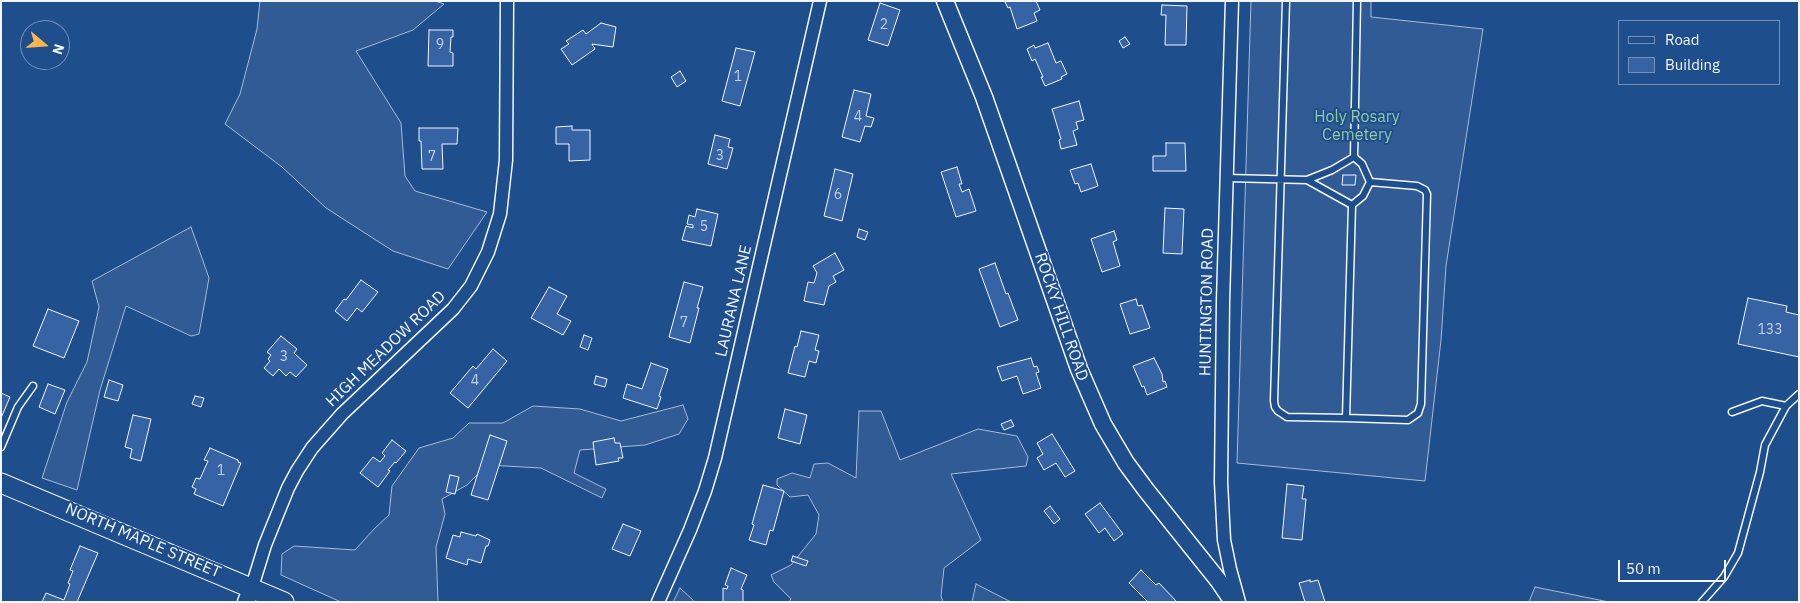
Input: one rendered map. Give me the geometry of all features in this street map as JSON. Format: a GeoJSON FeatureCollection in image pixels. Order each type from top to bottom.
{"type":"FeatureCollection","features":[{"type":"Feature","properties":{"kind":"main road","name":"NORTH MAPLE STREET"},"geometry":{"type":"LineString","coordinates":[[1,483],[249,595],[284,602]]}},
{"type":"Feature","properties":{"kind":"street","name":"HIGH MEADOW ROAD"},"geometry":{"type":"LineString","coordinates":[[249,595],[265,545],[288,488],[312,448],[342,414],[453,309],[471,286],[488,252],[500,214],[506,160],[506,1]]}},
{"type":"Feature","properties":{"kind":"street","name":"LAURANA LANE"},"geometry":{"type":"LineString","coordinates":[[658,602],[690,530],[715,458],[820,1]]}},
{"type":"Feature","properties":{"kind":"street","name":"ROCKY HILL ROAD"},"geometry":{"type":"LineString","coordinates":[[945,1],[984,97],[1079,369],[1103,424],[1126,463],[1218,580],[1233,602]]}},
{"type":"Feature","properties":{"kind":"street","name":"HUNTINGTON ROAD"},"geometry":{"type":"LineString","coordinates":[[1232,1],[1223,302],[1221,507],[1226,550],[1239,602]]}},
{"type":"Feature","properties":{"kind":"lane"},"geometry":{"type":"LineString","coordinates":[[1286,1],[1275,407],[1282,415],[1287,417],[1408,420],[1418,413],[1421,404],[1427,194],[1425,190],[1417,186],[1370,182]]}},
{"type":"Feature","properties":{"kind":"lane"},"geometry":{"type":"LineString","coordinates":[[1357,1],[1354,157],[1362,164],[1370,182]]}},
{"type":"Feature","properties":{"kind":"lane"},"geometry":{"type":"LineString","coordinates":[[1227,178],[1307,180],[1332,170],[1354,157]]}},
{"type":"Feature","properties":{"kind":"lane"},"geometry":{"type":"LineString","coordinates":[[1307,180],[1352,205]]}},
{"type":"Feature","properties":{"kind":"lane"},"geometry":{"type":"LineString","coordinates":[[1346,418],[1352,205],[1363,196],[1370,182]]}},
{"type":"Feature","properties":{"kind":"lane"},"geometry":{"type":"LineString","coordinates":[[1,447],[18,407],[33,386]]}},
{"type":"Feature","properties":{"kind":"lane"},"geometry":{"type":"LineString","coordinates":[[1702,602],[1724,577],[1738,553],[1760,472],[1765,444],[1786,406],[1799,394]]}},
{"type":"Feature","properties":{"kind":"lane"},"geometry":{"type":"LineString","coordinates":[[1732,412],[1762,401],[1786,406]]}},
{"type":"Feature","properties":{"kind":"shaded area"},"geometry":{"type":"Polygon","coordinates":[[[260,1],[435,1],[444,4],[413,30],[356,51],[401,123],[405,176],[415,191],[487,212],[448,269],[393,251],[326,208],[282,167],[225,124],[240,94],[257,29],[260,1]]]}},
{"type":"Feature","properties":{"kind":"shaded area","name":"Holy Rosary Cemetery"},"geometry":{"type":"Polygon","coordinates":[[[1251,1],[1371,1],[1371,17],[1483,29],[1446,266],[1441,340],[1425,481],[1237,463],[1251,1]]]}},
{"type":"Feature","properties":{"kind":"shaded area"},"geometry":{"type":"Polygon","coordinates":[[[191,227],[209,278],[199,334],[191,336],[126,306],[100,390],[77,490],[42,478],[67,402],[87,362],[99,307],[92,281],[191,227]]]}},
{"type":"Feature","properties":{"kind":"shaded area"},"geometry":{"type":"Polygon","coordinates":[[[683,405],[688,419],[679,434],[645,445],[580,450],[574,473],[606,489],[602,498],[541,468],[487,465],[467,485],[442,499],[445,514],[436,547],[438,602],[341,602],[281,575],[282,554],[294,546],[355,550],[389,515],[392,486],[419,448],[453,438],[469,423],[503,423],[533,406],[580,409],[621,421],[683,405]]]}},
{"type":"Feature","properties":{"kind":"shaded area"},"geometry":{"type":"Polygon","coordinates":[[[859,411],[881,411],[900,460],[978,429],[1017,436],[1028,457],[1026,466],[951,474],[981,540],[944,568],[941,596],[943,602],[789,602],[791,599],[774,582],[771,575],[791,565],[816,534],[819,515],[808,495],[790,497],[777,485],[777,479],[792,473],[810,478],[814,464],[828,463],[856,478],[859,411]]]}},
{"type":"Feature","properties":{"kind":"shaded area"},"geometry":{"type":"Polygon","coordinates":[[[976,584],[1011,602],[972,602],[976,584]]]}},
{"type":"Feature","properties":{"kind":"shaded area"},"geometry":{"type":"Polygon","coordinates":[[[1535,587],[1609,602],[1529,602],[1535,587]]]}},
{"type":"Feature","properties":{"kind":"shaded area"},"geometry":{"type":"Polygon","coordinates":[[[680,588],[695,602],[673,602],[680,588]]]}},
{"type":"Feature","properties":{"kind":"building"},"geometry":{"type":"Polygon","coordinates":[[[1036,1],[1040,10],[1034,13],[1037,21],[1017,29],[1010,7],[1008,8],[1005,2],[1036,1]]]}},
{"type":"Feature","properties":{"kind":"building"},"geometry":{"type":"Polygon","coordinates":[[[880,3],[900,10],[888,46],[868,40],[880,3]]]}},
{"type":"Feature","properties":{"kind":"building"},"geometry":{"type":"Polygon","coordinates":[[[1162,5],[1187,6],[1186,45],[1165,45],[1166,15],[1161,15],[1162,5]]]}},
{"type":"Feature","properties":{"kind":"building"},"geometry":{"type":"Polygon","coordinates":[[[601,23],[616,27],[613,47],[592,44],[595,49],[572,65],[561,49],[569,44],[566,41],[583,30],[586,34],[601,23]]]}},
{"type":"Feature","properties":{"kind":"building"},"geometry":{"type":"Polygon","coordinates":[[[429,30],[453,30],[450,52],[453,53],[453,66],[428,66],[429,30]]]}},
{"type":"Feature","properties":{"kind":"building"},"geometry":{"type":"Polygon","coordinates":[[[1125,37],[1130,44],[1123,48],[1119,41],[1125,37]]]}},
{"type":"Feature","properties":{"kind":"building"},"geometry":{"type":"Polygon","coordinates":[[[1048,43],[1056,63],[1061,61],[1067,74],[1061,77],[1062,79],[1045,86],[1035,59],[1032,61],[1027,49],[1034,45],[1035,48],[1048,43]]]}},
{"type":"Feature","properties":{"kind":"building"},"geometry":{"type":"Polygon","coordinates":[[[736,48],[755,52],[740,106],[722,101],[736,48]]]}},
{"type":"Feature","properties":{"kind":"building"},"geometry":{"type":"Polygon","coordinates":[[[680,71],[686,81],[677,87],[671,77],[680,71]]]}},
{"type":"Feature","properties":{"kind":"building"},"geometry":{"type":"Polygon","coordinates":[[[854,90],[871,94],[866,116],[874,118],[871,127],[865,126],[860,142],[842,137],[854,90]]]}},
{"type":"Feature","properties":{"kind":"building"},"geometry":{"type":"Polygon","coordinates":[[[1079,101],[1084,120],[1076,122],[1078,129],[1073,131],[1077,145],[1061,149],[1059,140],[1061,139],[1052,109],[1079,101]]]}},
{"type":"Feature","properties":{"kind":"building"},"geometry":{"type":"Polygon","coordinates":[[[572,126],[572,130],[590,130],[590,160],[569,161],[569,144],[556,144],[556,127],[572,126]]]}},
{"type":"Feature","properties":{"kind":"building"},"geometry":{"type":"Polygon","coordinates":[[[419,128],[458,128],[457,144],[442,144],[443,169],[422,169],[419,128]]]}},
{"type":"Feature","properties":{"kind":"building"},"geometry":{"type":"Polygon","coordinates":[[[715,135],[730,139],[728,147],[733,148],[727,169],[708,164],[715,135]]]}},
{"type":"Feature","properties":{"kind":"building"},"geometry":{"type":"Polygon","coordinates":[[[1166,143],[1185,143],[1186,171],[1153,171],[1153,156],[1166,156],[1166,143]]]}},
{"type":"Feature","properties":{"kind":"building"},"geometry":{"type":"Polygon","coordinates":[[[1091,164],[1098,186],[1081,192],[1078,183],[1075,184],[1070,170],[1091,164]]]}},
{"type":"Feature","properties":{"kind":"building"},"geometry":{"type":"Polygon","coordinates":[[[957,167],[962,184],[959,184],[962,192],[969,189],[976,211],[956,217],[941,172],[957,167]]]}},
{"type":"Feature","properties":{"kind":"building"},"geometry":{"type":"Polygon","coordinates":[[[835,169],[853,174],[842,221],[824,216],[835,169]]]}},
{"type":"Feature","properties":{"kind":"building"},"geometry":{"type":"Polygon","coordinates":[[[1343,175],[1356,175],[1355,185],[1342,185],[1343,175]]]}},
{"type":"Feature","properties":{"kind":"building"},"geometry":{"type":"Polygon","coordinates":[[[1165,208],[1184,209],[1182,254],[1163,253],[1165,208]]]}},
{"type":"Feature","properties":{"kind":"building"},"geometry":{"type":"Polygon","coordinates":[[[697,209],[718,214],[711,246],[682,240],[686,226],[693,228],[693,225],[687,224],[689,215],[695,217],[697,209]]]}},
{"type":"Feature","properties":{"kind":"building"},"geometry":{"type":"Polygon","coordinates":[[[859,229],[868,232],[865,240],[857,237],[859,229]]]}},
{"type":"Feature","properties":{"kind":"building"},"geometry":{"type":"Polygon","coordinates":[[[1114,231],[1117,240],[1113,242],[1120,266],[1102,272],[1091,239],[1114,231]]]}},
{"type":"Feature","properties":{"kind":"building"},"geometry":{"type":"Polygon","coordinates":[[[835,253],[844,270],[833,276],[836,282],[829,286],[824,305],[804,301],[808,282],[814,283],[817,273],[813,266],[835,253]]]}},
{"type":"Feature","properties":{"kind":"building"},"geometry":{"type":"Polygon","coordinates":[[[995,263],[1018,320],[1000,327],[979,269],[995,263]]]}},
{"type":"Feature","properties":{"kind":"building"},"geometry":{"type":"Polygon","coordinates":[[[361,280],[378,292],[362,312],[357,308],[347,321],[335,311],[361,280]]]}},
{"type":"Feature","properties":{"kind":"building"},"geometry":{"type":"Polygon","coordinates":[[[684,282],[703,287],[690,343],[669,337],[684,282]]]}},
{"type":"Feature","properties":{"kind":"building"},"geometry":{"type":"Polygon","coordinates":[[[549,287],[567,296],[557,314],[571,321],[563,335],[531,318],[549,287]]]}},
{"type":"Feature","properties":{"kind":"building"},"geometry":{"type":"Polygon","coordinates":[[[1748,298],[1787,306],[1786,312],[1799,315],[1799,357],[1738,344],[1748,298]]]}},
{"type":"Feature","properties":{"kind":"building"},"geometry":{"type":"Polygon","coordinates":[[[1136,299],[1138,306],[1142,305],[1150,328],[1130,334],[1120,304],[1136,299]]]}},
{"type":"Feature","properties":{"kind":"building"},"geometry":{"type":"Polygon","coordinates":[[[48,309],[79,321],[64,358],[33,346],[48,309]]]}},
{"type":"Feature","properties":{"kind":"building"},"geometry":{"type":"Polygon","coordinates":[[[801,331],[819,335],[815,350],[819,351],[816,363],[809,361],[805,377],[788,373],[801,331]]]}},
{"type":"Feature","properties":{"kind":"building"},"geometry":{"type":"Polygon","coordinates":[[[584,335],[592,338],[588,350],[580,347],[584,335]]]}},
{"type":"Feature","properties":{"kind":"building"},"geometry":{"type":"Polygon","coordinates":[[[281,336],[297,349],[294,353],[307,365],[296,377],[290,372],[286,376],[279,369],[273,376],[264,368],[270,361],[268,359],[271,355],[267,352],[281,336]]]}},
{"type":"Feature","properties":{"kind":"building"},"geometry":{"type":"Polygon","coordinates":[[[493,349],[507,361],[468,408],[450,393],[473,366],[476,369],[493,349]]]}},
{"type":"Feature","properties":{"kind":"building"},"geometry":{"type":"Polygon","coordinates":[[[1031,358],[1034,367],[1037,366],[1039,372],[1036,373],[1041,388],[1023,394],[1017,376],[1002,381],[997,367],[1031,358]]]}},
{"type":"Feature","properties":{"kind":"building"},"geometry":{"type":"Polygon","coordinates":[[[1154,358],[1162,374],[1163,382],[1165,381],[1167,387],[1147,395],[1133,366],[1154,358]]]}},
{"type":"Feature","properties":{"kind":"building"},"geometry":{"type":"Polygon","coordinates":[[[651,363],[668,369],[659,396],[661,397],[657,409],[623,398],[627,384],[642,389],[651,363]]]}},
{"type":"Feature","properties":{"kind":"building"},"geometry":{"type":"Polygon","coordinates":[[[596,376],[607,379],[605,387],[594,384],[596,376]]]}},
{"type":"Feature","properties":{"kind":"building"},"geometry":{"type":"Polygon","coordinates":[[[109,380],[123,385],[118,401],[104,397],[109,380]]]}},
{"type":"Feature","properties":{"kind":"building"},"geometry":{"type":"Polygon","coordinates":[[[48,384],[65,390],[55,414],[39,407],[48,384]]]}},
{"type":"Feature","properties":{"kind":"building"},"geometry":{"type":"Polygon","coordinates":[[[1,393],[10,397],[1,418],[1,393]]]}},
{"type":"Feature","properties":{"kind":"building"},"geometry":{"type":"Polygon","coordinates":[[[195,396],[204,398],[201,407],[192,404],[195,396]]]}},
{"type":"Feature","properties":{"kind":"building"},"geometry":{"type":"Polygon","coordinates":[[[785,409],[807,415],[800,444],[778,438],[785,409]]]}},
{"type":"Feature","properties":{"kind":"building"},"geometry":{"type":"Polygon","coordinates":[[[133,415],[151,419],[141,461],[130,458],[132,449],[125,447],[133,415]]]}},
{"type":"Feature","properties":{"kind":"building"},"geometry":{"type":"Polygon","coordinates":[[[1011,420],[1014,426],[1004,430],[1001,424],[1011,420]]]}},
{"type":"Feature","properties":{"kind":"building"},"geometry":{"type":"Polygon","coordinates":[[[1052,434],[1075,471],[1065,477],[1056,463],[1044,470],[1037,458],[1043,454],[1037,443],[1052,434]]]}},
{"type":"Feature","properties":{"kind":"building"},"geometry":{"type":"Polygon","coordinates":[[[490,435],[507,441],[488,500],[471,495],[490,435]]]}},
{"type":"Feature","properties":{"kind":"building"},"geometry":{"type":"Polygon","coordinates":[[[614,438],[615,443],[620,443],[623,458],[618,458],[619,461],[596,465],[593,442],[614,438]]]}},
{"type":"Feature","properties":{"kind":"building"},"geometry":{"type":"Polygon","coordinates":[[[392,440],[406,451],[388,470],[390,471],[378,487],[360,473],[373,457],[380,462],[385,456],[382,453],[392,440]]]}},
{"type":"Feature","properties":{"kind":"building"},"geometry":{"type":"Polygon","coordinates":[[[210,448],[241,463],[223,506],[194,494],[196,489],[192,487],[196,478],[200,479],[208,461],[204,460],[210,448]]]}},
{"type":"Feature","properties":{"kind":"building"},"geometry":{"type":"Polygon","coordinates":[[[450,475],[459,477],[455,494],[446,492],[450,475]]]}},
{"type":"Feature","properties":{"kind":"building"},"geometry":{"type":"Polygon","coordinates":[[[1287,484],[1304,486],[1302,499],[1306,499],[1302,540],[1282,538],[1287,484]]]}},
{"type":"Feature","properties":{"kind":"building"},"geometry":{"type":"Polygon","coordinates":[[[763,485],[784,491],[773,531],[770,530],[766,545],[749,540],[763,485]]]}},
{"type":"Feature","properties":{"kind":"building"},"geometry":{"type":"Polygon","coordinates":[[[1100,503],[1123,534],[1114,541],[1105,528],[1099,533],[1085,514],[1100,503]]]}},
{"type":"Feature","properties":{"kind":"building"},"geometry":{"type":"Polygon","coordinates":[[[1050,506],[1060,519],[1054,524],[1044,511],[1050,506]]]}},
{"type":"Feature","properties":{"kind":"building"},"geometry":{"type":"Polygon","coordinates":[[[623,524],[641,531],[630,556],[612,549],[623,524]]]}},
{"type":"Feature","properties":{"kind":"building"},"geometry":{"type":"Polygon","coordinates":[[[461,532],[476,536],[477,534],[490,540],[488,546],[486,546],[481,563],[468,559],[467,565],[446,558],[453,535],[460,537],[461,532]]]}},
{"type":"Feature","properties":{"kind":"building"},"geometry":{"type":"Polygon","coordinates":[[[80,546],[98,553],[77,602],[42,602],[46,593],[64,600],[73,571],[70,570],[80,546]]]}},
{"type":"Feature","properties":{"kind":"building"},"geometry":{"type":"Polygon","coordinates":[[[793,556],[808,561],[806,566],[791,561],[793,556]]]}},
{"type":"Feature","properties":{"kind":"building"},"geometry":{"type":"Polygon","coordinates":[[[731,568],[747,575],[741,589],[743,590],[743,602],[723,602],[723,588],[727,589],[728,586],[725,585],[731,568]]]}},
{"type":"Feature","properties":{"kind":"building"},"geometry":{"type":"Polygon","coordinates":[[[1141,570],[1156,585],[1159,583],[1177,602],[1148,602],[1129,583],[1141,570]]]}},
{"type":"Feature","properties":{"kind":"building"},"geometry":{"type":"Polygon","coordinates":[[[1310,580],[1310,582],[1318,580],[1325,602],[1305,602],[1299,583],[1310,580]]]}}]}
